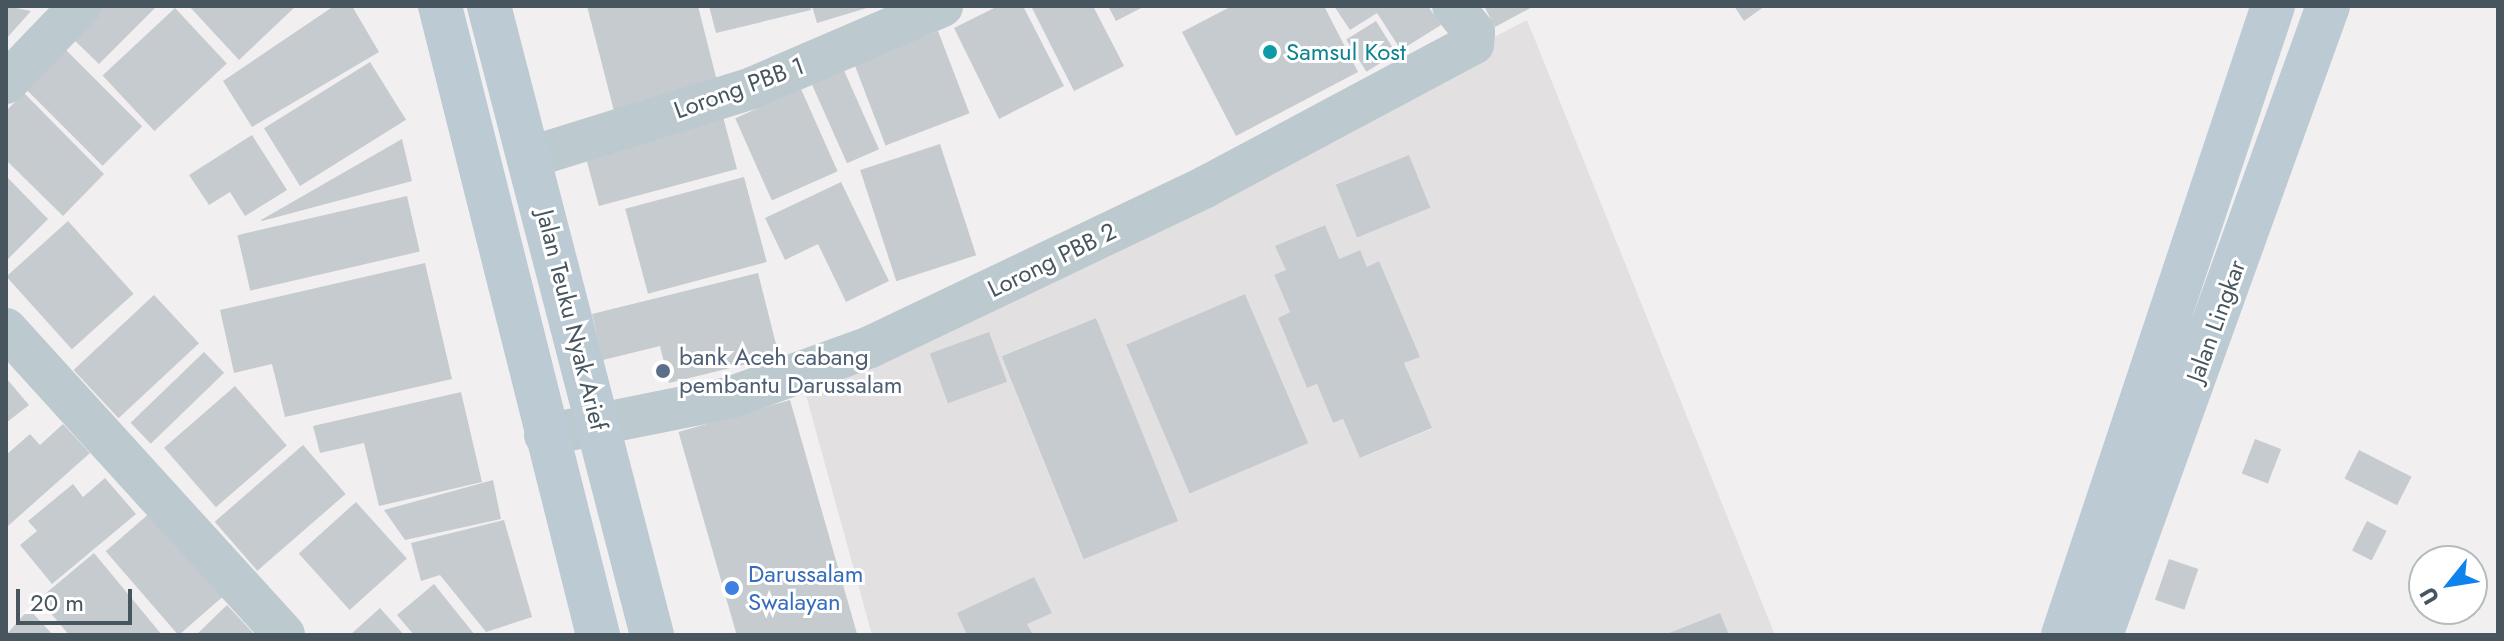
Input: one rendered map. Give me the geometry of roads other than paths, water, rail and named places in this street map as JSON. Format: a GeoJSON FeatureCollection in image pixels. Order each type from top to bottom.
{"type":"FeatureCollection","features":[{"type":"Feature","properties":{"kind":"street"},"geometry":{"type":"LineString","coordinates":[[6,83],[80,6]]}},
{"type":"Feature","properties":{"kind":"street"},"geometry":{"type":"LineString","coordinates":[[440,6],[545,435],[598,635]]}},
{"type":"Feature","properties":{"kind":"street","name":"Jalan Teuku Nyak Arief"},"geometry":{"type":"LineString","coordinates":[[489,6],[531,157],[652,635]]}},
{"type":"Feature","properties":{"kind":"street","name":"Lorong PBB 1"},"geometry":{"type":"LineString","coordinates":[[531,157],[752,88],[942,6]]}},
{"type":"Feature","properties":{"kind":"street"},"geometry":{"type":"LineString","coordinates":[[2063,635],[2273,6]]}},
{"type":"Feature","properties":{"kind":"street","name":"Jalan Lingkar"},"geometry":{"type":"LineString","coordinates":[[2101,635],[2328,6]]}},
{"type":"Feature","properties":{"kind":"street","name":"Lorong PBB 2"},"geometry":{"type":"LineString","coordinates":[[598,427],[729,398],[870,347],[1205,187],[1473,44],[1464,19]]}},
{"type":"Feature","properties":{"kind":"street"},"geometry":{"type":"LineString","coordinates":[[6,329],[284,635]]}},
{"type":"Feature","properties":{"kind":"street"},"geometry":{"type":"LineString","coordinates":[[545,435],[598,427]]}},
{"type":"Feature","properties":{"kind":"place","name":"Samsul Kost"},"geometry":{"type":"Point","coordinates":[1270,52]}},
{"type":"Feature","properties":{"kind":"place","name":"bank Aceh cabang pembantu Darussalam"},"geometry":{"type":"Point","coordinates":[663,371]}},
{"type":"Feature","properties":{"kind":"place","name":"Darussalam Swalayan"},"geometry":{"type":"Point","coordinates":[732,588]}}]}
